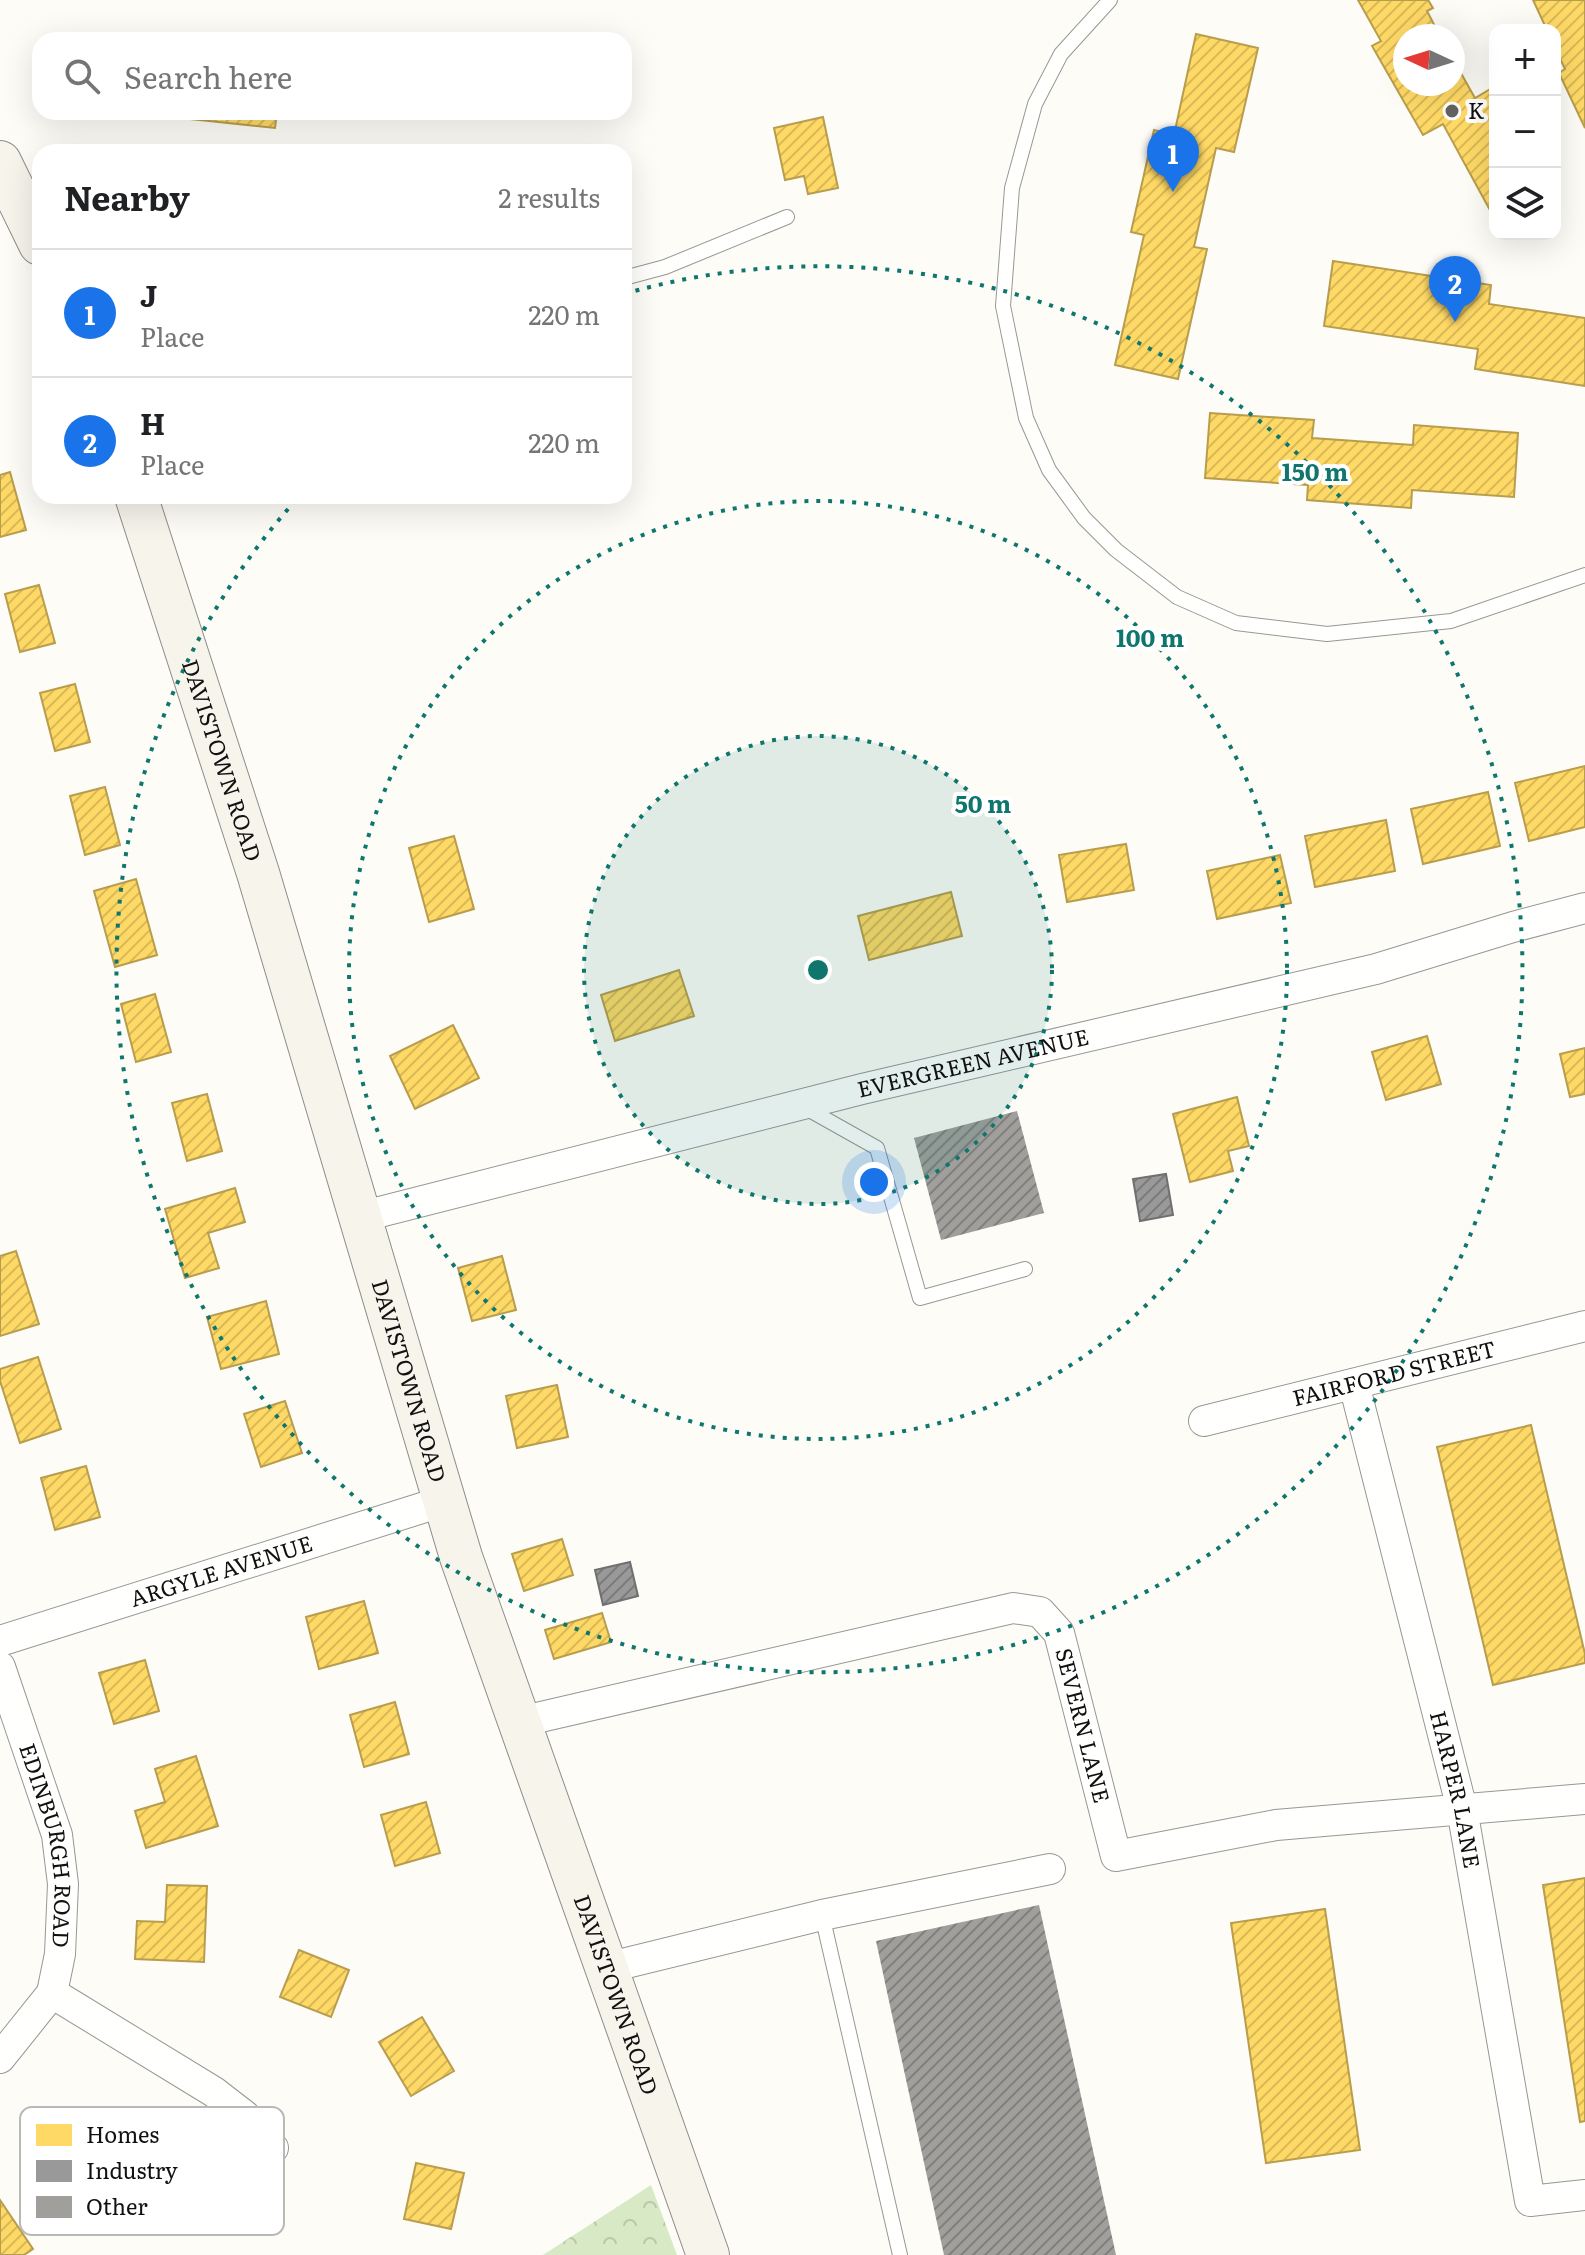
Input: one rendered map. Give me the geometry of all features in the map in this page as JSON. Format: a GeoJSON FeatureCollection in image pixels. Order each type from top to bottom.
{"type":"FeatureCollection","features":[{"type":"Feature","properties":{"kind":"street"},"geometry":{"type":"LineString","coordinates":[[0,162],[32,228]]}},
{"type":"Feature","properties":{"kind":"street","name":"DAVISTOWN ROAD"},"geometry":{"type":"LineString","coordinates":[[139,504],[258,873],[461,1557],[708,2255]]}},
{"type":"Feature","properties":{"kind":"street","name":"EVERGREEN AVENUE"},"geometry":{"type":"LineString","coordinates":[[360,1217],[800,1105],[1376,969],[1585,908]]}},
{"type":"Feature","properties":{"kind":"street","name":"FAIRFORD STREET"},"geometry":{"type":"LineString","coordinates":[[1204,1421],[1585,1326]]}},
{"type":"Feature","properties":{"kind":"street","name":"HARPER LANE"},"geometry":{"type":"LineString","coordinates":[[1354,1384],[1462,1809],[1530,2201],[1585,2195]]}},
{"type":"Feature","properties":{"kind":"street","name":"ARGYLE AVENUE"},"geometry":{"type":"LineString","coordinates":[[0,1641],[444,1501]]}},
{"type":"Feature","properties":{"kind":"street","name":"SEVERN LANE"},"geometry":{"type":"LineString","coordinates":[[519,1722],[1013,1608],[1040,1612],[1059,1633],[1116,1856],[1276,1825],[1585,1799]]}},
{"type":"Feature","properties":{"kind":"street","name":"EDINBURGH ROAD"},"geometry":{"type":"LineString","coordinates":[[0,1667],[57,1835],[63,1884],[60,1954],[52,1993],[0,2058]]}},
{"type":"Feature","properties":{"kind":"street"},"geometry":{"type":"LineString","coordinates":[[606,1968],[822,1915],[1050,1869]]}},
{"type":"Feature","properties":{"kind":"street"},"geometry":{"type":"LineString","coordinates":[[52,1993],[233,2107]]}},
{"type":"Feature","properties":{"kind":"lane"},"geometry":{"type":"LineString","coordinates":[[1110,0],[1061,54],[1035,104],[1012,188],[1003,306],[1026,418],[1049,470],[1084,518],[1116,550],[1177,597],[1236,623],[1327,634],[1451,621],[1585,575]]}},
{"type":"Feature","properties":{"kind":"lane"},"geometry":{"type":"LineString","coordinates":[[632,276],[665,267],[787,217]]}},
{"type":"Feature","properties":{"kind":"lane"},"geometry":{"type":"LineString","coordinates":[[800,1105],[877,1148],[920,1298],[1025,1269]]}},
{"type":"Feature","properties":{"kind":"lane"},"geometry":{"type":"LineString","coordinates":[[822,1915],[900,2255]]}},
{"type":"Feature","properties":{"kind":"green space"},"geometry":{"type":"Polygon","coordinates":[[[651,2185],[677,2255],[543,2255],[651,2185]]]}},
{"type":"Feature","properties":{"kind":"building: Homes","name":"K"},"geometry":{"type":"Polygon","coordinates":[[[1358,0],[1428,0],[1433,8],[1427,11],[1434,24],[1393,24],[1393,83],[1372,46],[1381,41],[1358,0]]]}},
{"type":"Feature","properties":{"kind":"building: Homes"},"geometry":{"type":"Polygon","coordinates":[[[1533,0],[1585,0],[1585,128],[1561,77],[1561,72],[1565,69],[1561,61],[1561,24],[1544,24],[1533,0]]]}},
{"type":"Feature","properties":{"kind":"building: Homes"},"geometry":{"type":"Polygon","coordinates":[[[1196,34],[1258,48],[1234,152],[1216,148],[1194,247],[1207,249],[1178,379],[1115,365],[1144,235],[1131,232],[1154,130],[1174,135],[1196,34]]]}},
{"type":"Feature","properties":{"kind":"building: Homes","name":"K"},"geometry":{"type":"Polygon","coordinates":[[[1465,80],[1475,98],[1489,90],[1489,208],[1443,124],[1423,135],[1401,96],[1465,96],[1465,80]]]}},
{"type":"Feature","properties":{"kind":"building: Homes"},"geometry":{"type":"Polygon","coordinates":[[[823,117],[838,188],[808,194],[804,176],[785,180],[774,128],[823,117]]]}},
{"type":"Feature","properties":{"kind":"building: Homes"},"geometry":{"type":"Polygon","coordinates":[[[200,120],[276,120],[275,128],[200,120]]]}},
{"type":"Feature","properties":{"kind":"building: Homes"},"geometry":{"type":"Polygon","coordinates":[[[1333,261],[1491,285],[1489,304],[1585,318],[1585,386],[1475,369],[1478,349],[1324,326],[1333,261]]]}},
{"type":"Feature","properties":{"kind":"building: Homes"},"geometry":{"type":"Polygon","coordinates":[[[1210,413],[1314,420],[1312,438],[1413,445],[1414,425],[1518,433],[1514,497],[1412,490],[1411,508],[1307,500],[1308,485],[1205,478],[1210,413]]]}},
{"type":"Feature","properties":{"kind":"building: Homes"},"geometry":{"type":"Polygon","coordinates":[[[10,472],[26,530],[0,537],[0,475],[10,472]]]}},
{"type":"Feature","properties":{"kind":"building: Homes"},"geometry":{"type":"Polygon","coordinates":[[[39,585],[55,643],[20,652],[5,594],[39,585]]]}},
{"type":"Feature","properties":{"kind":"building: Homes"},"geometry":{"type":"Polygon","coordinates":[[[75,684],[90,742],[55,751],[40,693],[75,684]]]}},
{"type":"Feature","properties":{"kind":"building: Homes"},"geometry":{"type":"Polygon","coordinates":[[[1585,766],[1585,827],[1529,841],[1515,783],[1585,766]]]}},
{"type":"Feature","properties":{"kind":"building: Homes"},"geometry":{"type":"Polygon","coordinates":[[[105,787],[120,845],[85,855],[70,796],[105,787]]]}},
{"type":"Feature","properties":{"kind":"building: Homes"},"geometry":{"type":"Polygon","coordinates":[[[1488,792],[1500,846],[1423,864],[1411,809],[1488,792]]]}},
{"type":"Feature","properties":{"kind":"building: Homes"},"geometry":{"type":"Polygon","coordinates":[[[1386,820],[1395,871],[1315,887],[1305,836],[1386,820]]]}},
{"type":"Feature","properties":{"kind":"building: Homes"},"geometry":{"type":"Polygon","coordinates":[[[454,836],[474,909],[429,922],[409,848],[454,836]]]}},
{"type":"Feature","properties":{"kind":"building: Homes"},"geometry":{"type":"Polygon","coordinates":[[[1126,844],[1134,890],[1067,902],[1059,855],[1126,844]]]}},
{"type":"Feature","properties":{"kind":"building: Homes"},"geometry":{"type":"Polygon","coordinates":[[[1280,855],[1291,903],[1217,919],[1207,871],[1280,855]]]}},
{"type":"Feature","properties":{"kind":"building: Homes"},"geometry":{"type":"Polygon","coordinates":[[[136,879],[157,955],[115,967],[94,891],[136,879]]]}},
{"type":"Feature","properties":{"kind":"building: Homes"},"geometry":{"type":"Polygon","coordinates":[[[951,892],[962,936],[869,960],[858,916],[951,892]]]}},
{"type":"Feature","properties":{"kind":"building: Homes"},"geometry":{"type":"Polygon","coordinates":[[[679,970],[694,1016],[615,1041],[601,995],[679,970]]]}},
{"type":"Feature","properties":{"kind":"building: Homes"},"geometry":{"type":"Polygon","coordinates":[[[155,994],[171,1052],[136,1062],[121,1004],[155,994]]]}},
{"type":"Feature","properties":{"kind":"building: Homes"},"geometry":{"type":"Polygon","coordinates":[[[453,1025],[479,1078],[415,1109],[390,1056],[453,1025]]]}},
{"type":"Feature","properties":{"kind":"building: Homes"},"geometry":{"type":"Polygon","coordinates":[[[1427,1036],[1441,1084],[1386,1100],[1372,1052],[1427,1036]]]}},
{"type":"Feature","properties":{"kind":"building: Homes"},"geometry":{"type":"Polygon","coordinates":[[[1585,1048],[1585,1094],[1570,1097],[1560,1054],[1585,1048]]]}},
{"type":"Feature","properties":{"kind":"building: Homes"},"geometry":{"type":"Polygon","coordinates":[[[207,1094],[222,1151],[187,1161],[172,1103],[207,1094]]]}},
{"type":"Feature","properties":{"kind":"building: Homes"},"geometry":{"type":"Polygon","coordinates":[[[1237,1097],[1249,1146],[1228,1151],[1233,1171],[1190,1182],[1173,1114],[1237,1097]]]}},
{"type":"Feature","properties":{"kind":"building: Homes"},"geometry":{"type":"Polygon","coordinates":[[[235,1188],[245,1222],[208,1233],[219,1268],[185,1278],[165,1209],[235,1188]]]}},
{"type":"Feature","properties":{"kind":"building: Homes"},"geometry":{"type":"Polygon","coordinates":[[[16,1251],[39,1324],[0,1336],[0,1256],[16,1251]]]}},
{"type":"Feature","properties":{"kind":"building: Homes"},"geometry":{"type":"Polygon","coordinates":[[[502,1256],[516,1310],[472,1321],[458,1268],[502,1256]]]}},
{"type":"Feature","properties":{"kind":"building: Homes"},"geometry":{"type":"Polygon","coordinates":[[[266,1301],[279,1354],[221,1369],[207,1317],[266,1301]]]}},
{"type":"Feature","properties":{"kind":"building: Homes"},"geometry":{"type":"Polygon","coordinates":[[[38,1357],[61,1429],[20,1443],[0,1381],[0,1369],[38,1357]]]}},
{"type":"Feature","properties":{"kind":"building: Homes"},"geometry":{"type":"Polygon","coordinates":[[[557,1385],[568,1437],[517,1448],[506,1396],[557,1385]]]}},
{"type":"Feature","properties":{"kind":"building: Homes"},"geometry":{"type":"Polygon","coordinates":[[[285,1401],[302,1453],[261,1467],[244,1414],[285,1401]]]}},
{"type":"Feature","properties":{"kind":"building: Homes"},"geometry":{"type":"Polygon","coordinates":[[[1531,1425],[1585,1663],[1493,1685],[1437,1447],[1531,1425]]]}},
{"type":"Feature","properties":{"kind":"building: Homes"},"geometry":{"type":"Polygon","coordinates":[[[86,1466],[100,1517],[55,1530],[41,1478],[86,1466]]]}},
{"type":"Feature","properties":{"kind":"building: Homes"},"geometry":{"type":"Polygon","coordinates":[[[562,1539],[573,1575],[524,1591],[512,1554],[562,1539]]]}},
{"type":"Feature","properties":{"kind":"building: Homes"},"geometry":{"type":"Polygon","coordinates":[[[364,1601],[378,1653],[319,1669],[306,1617],[364,1601]]]}},
{"type":"Feature","properties":{"kind":"building: Homes"},"geometry":{"type":"Polygon","coordinates":[[[602,1613],[611,1642],[554,1659],[545,1630],[602,1613]]]}},
{"type":"Feature","properties":{"kind":"building: Homes"},"geometry":{"type":"Polygon","coordinates":[[[145,1660],[159,1711],[114,1724],[99,1673],[145,1660]]]}},
{"type":"Feature","properties":{"kind":"building: Homes"},"geometry":{"type":"Polygon","coordinates":[[[395,1702],[409,1754],[364,1767],[350,1715],[395,1702]]]}},
{"type":"Feature","properties":{"kind":"building: Homes"},"geometry":{"type":"Polygon","coordinates":[[[196,1756],[218,1826],[146,1848],[135,1811],[165,1802],[155,1769],[196,1756]]]}},
{"type":"Feature","properties":{"kind":"building: Homes"},"geometry":{"type":"Polygon","coordinates":[[[426,1802],[440,1853],[395,1866],[381,1815],[426,1802]]]}},
{"type":"Feature","properties":{"kind":"building: Homes"},"geometry":{"type":"Polygon","coordinates":[[[1585,1878],[1585,2121],[1580,2122],[1543,1885],[1585,1878]]]}},
{"type":"Feature","properties":{"kind":"building: Homes"},"geometry":{"type":"Polygon","coordinates":[[[167,1885],[207,1886],[204,1962],[135,1959],[137,1921],[165,1922],[167,1885]]]}},
{"type":"Feature","properties":{"kind":"building: Homes"},"geometry":{"type":"Polygon","coordinates":[[[1325,1909],[1360,2150],[1266,2163],[1231,1923],[1325,1909]]]}},
{"type":"Feature","properties":{"kind":"building: Homes"},"geometry":{"type":"Polygon","coordinates":[[[299,1950],[349,1970],[331,2017],[280,1997],[299,1950]]]}},
{"type":"Feature","properties":{"kind":"building: Homes"},"geometry":{"type":"Polygon","coordinates":[[[422,2017],[454,2071],[411,2096],[379,2042],[422,2017]]]}},
{"type":"Feature","properties":{"kind":"building: Homes"},"geometry":{"type":"Polygon","coordinates":[[[416,2163],[464,2173],[451,2229],[404,2219],[416,2163]]]}},
{"type":"Feature","properties":{"kind":"building: Homes"},"geometry":{"type":"Polygon","coordinates":[[[0,2200],[20,2230],[20,2235],[24,2235],[33,2249],[24,2255],[0,2255],[0,2200]]]}},
{"type":"Feature","properties":{"kind":"building: Industry"},"geometry":{"type":"Polygon","coordinates":[[[1166,1174],[1173,1215],[1140,1221],[1133,1179],[1166,1174]]]}},
{"type":"Feature","properties":{"kind":"building: Industry"},"geometry":{"type":"Polygon","coordinates":[[[630,1562],[638,1596],[603,1605],[595,1570],[630,1562]]]}},
{"type":"Feature","properties":{"kind":"building: Other"},"geometry":{"type":"Polygon","coordinates":[[[1017,1111],[1044,1213],[941,1240],[914,1138],[1017,1111]]]}},
{"type":"Feature","properties":{"kind":"building: Other"},"geometry":{"type":"Polygon","coordinates":[[[1039,1905],[1116,2255],[944,2255],[876,1941],[1039,1905]]]}},
{"type":"Feature","properties":{"kind":"place","name":"K"},"geometry":{"type":"Point","coordinates":[1452,111]}},
{"type":"Feature","properties":{"kind":"place","name":"J"},"geometry":{"type":"Point","coordinates":[1173,192]}},
{"type":"Feature","properties":{"kind":"place","name":"H"},"geometry":{"type":"Point","coordinates":[1455,322]}}]}
